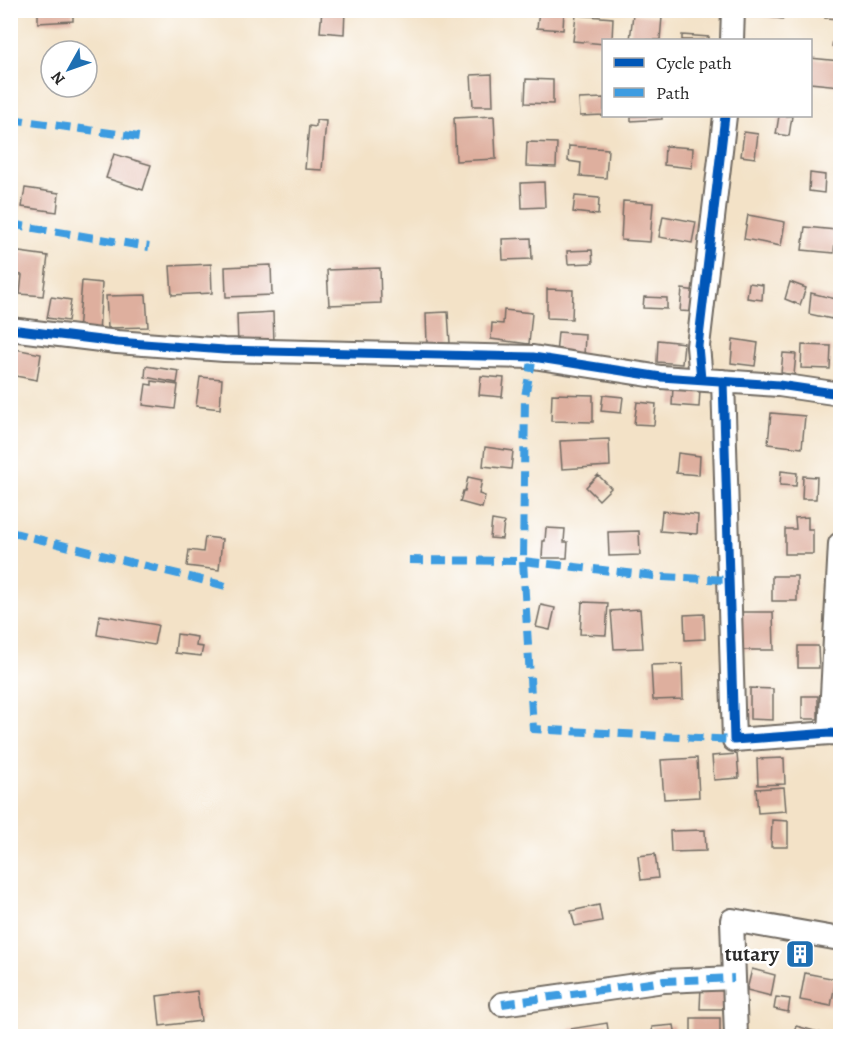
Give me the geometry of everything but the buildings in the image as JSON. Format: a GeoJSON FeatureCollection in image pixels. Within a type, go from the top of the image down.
{"type":"FeatureCollection","features":[{"type":"Feature","properties":{"kind":"street"},"geometry":{"type":"LineString","coordinates":[[732,39],[733,10]]}},
{"type":"Feature","properties":{"kind":"street"},"geometry":{"type":"LineString","coordinates":[[701,380],[698,346],[725,117]]}},
{"type":"Feature","properties":{"kind":"street"},"geometry":{"type":"LineString","coordinates":[[10,329],[117,342],[224,350],[533,357],[661,378],[779,386],[840,394]]}},
{"type":"Feature","properties":{"kind":"street"},"geometry":{"type":"LineString","coordinates":[[723,381],[734,740],[835,733],[840,544]]}},
{"type":"Feature","properties":{"kind":"street"},"geometry":{"type":"LineString","coordinates":[[736,1036],[732,920],[840,939]]}},
{"type":"Feature","properties":{"kind":"street"},"geometry":{"type":"LineString","coordinates":[[502,1004],[664,981],[734,978]]}},
{"type":"Feature","properties":{"kind":"marked path"},"geometry":{"type":"LineString","coordinates":[[10,119],[146,138]]}},
{"type":"Feature","properties":{"kind":"marked path"},"geometry":{"type":"LineString","coordinates":[[10,224],[149,247]]}},
{"type":"Feature","properties":{"kind":"marked path"},"geometry":{"type":"LineString","coordinates":[[533,357],[525,396],[523,561],[663,577],[729,580]]}},
{"type":"Feature","properties":{"kind":"marked path"},"geometry":{"type":"LineString","coordinates":[[10,532],[230,587]]}},
{"type":"Feature","properties":{"kind":"marked path"},"geometry":{"type":"LineString","coordinates":[[409,560],[523,561],[533,729],[734,740]]}},
{"type":"Feature","properties":{"kind":"marked path"},"geometry":{"type":"LineString","coordinates":[[502,1004],[664,981],[734,978]]}},
{"type":"Feature","properties":{"kind":"cycle path"},"geometry":{"type":"LineString","coordinates":[[701,379],[698,346],[725,117]]}},
{"type":"Feature","properties":{"kind":"cycle path"},"geometry":{"type":"LineString","coordinates":[[10,329],[117,342],[224,350],[533,357],[661,377],[779,385],[840,394]]}},
{"type":"Feature","properties":{"kind":"cycle path"},"geometry":{"type":"LineString","coordinates":[[723,381],[734,740],[840,734]]}},
{"type":"Feature","properties":{"kind":"place","name":"tutary"},"geometry":{"type":"Point","coordinates":[800,954]}}]}
